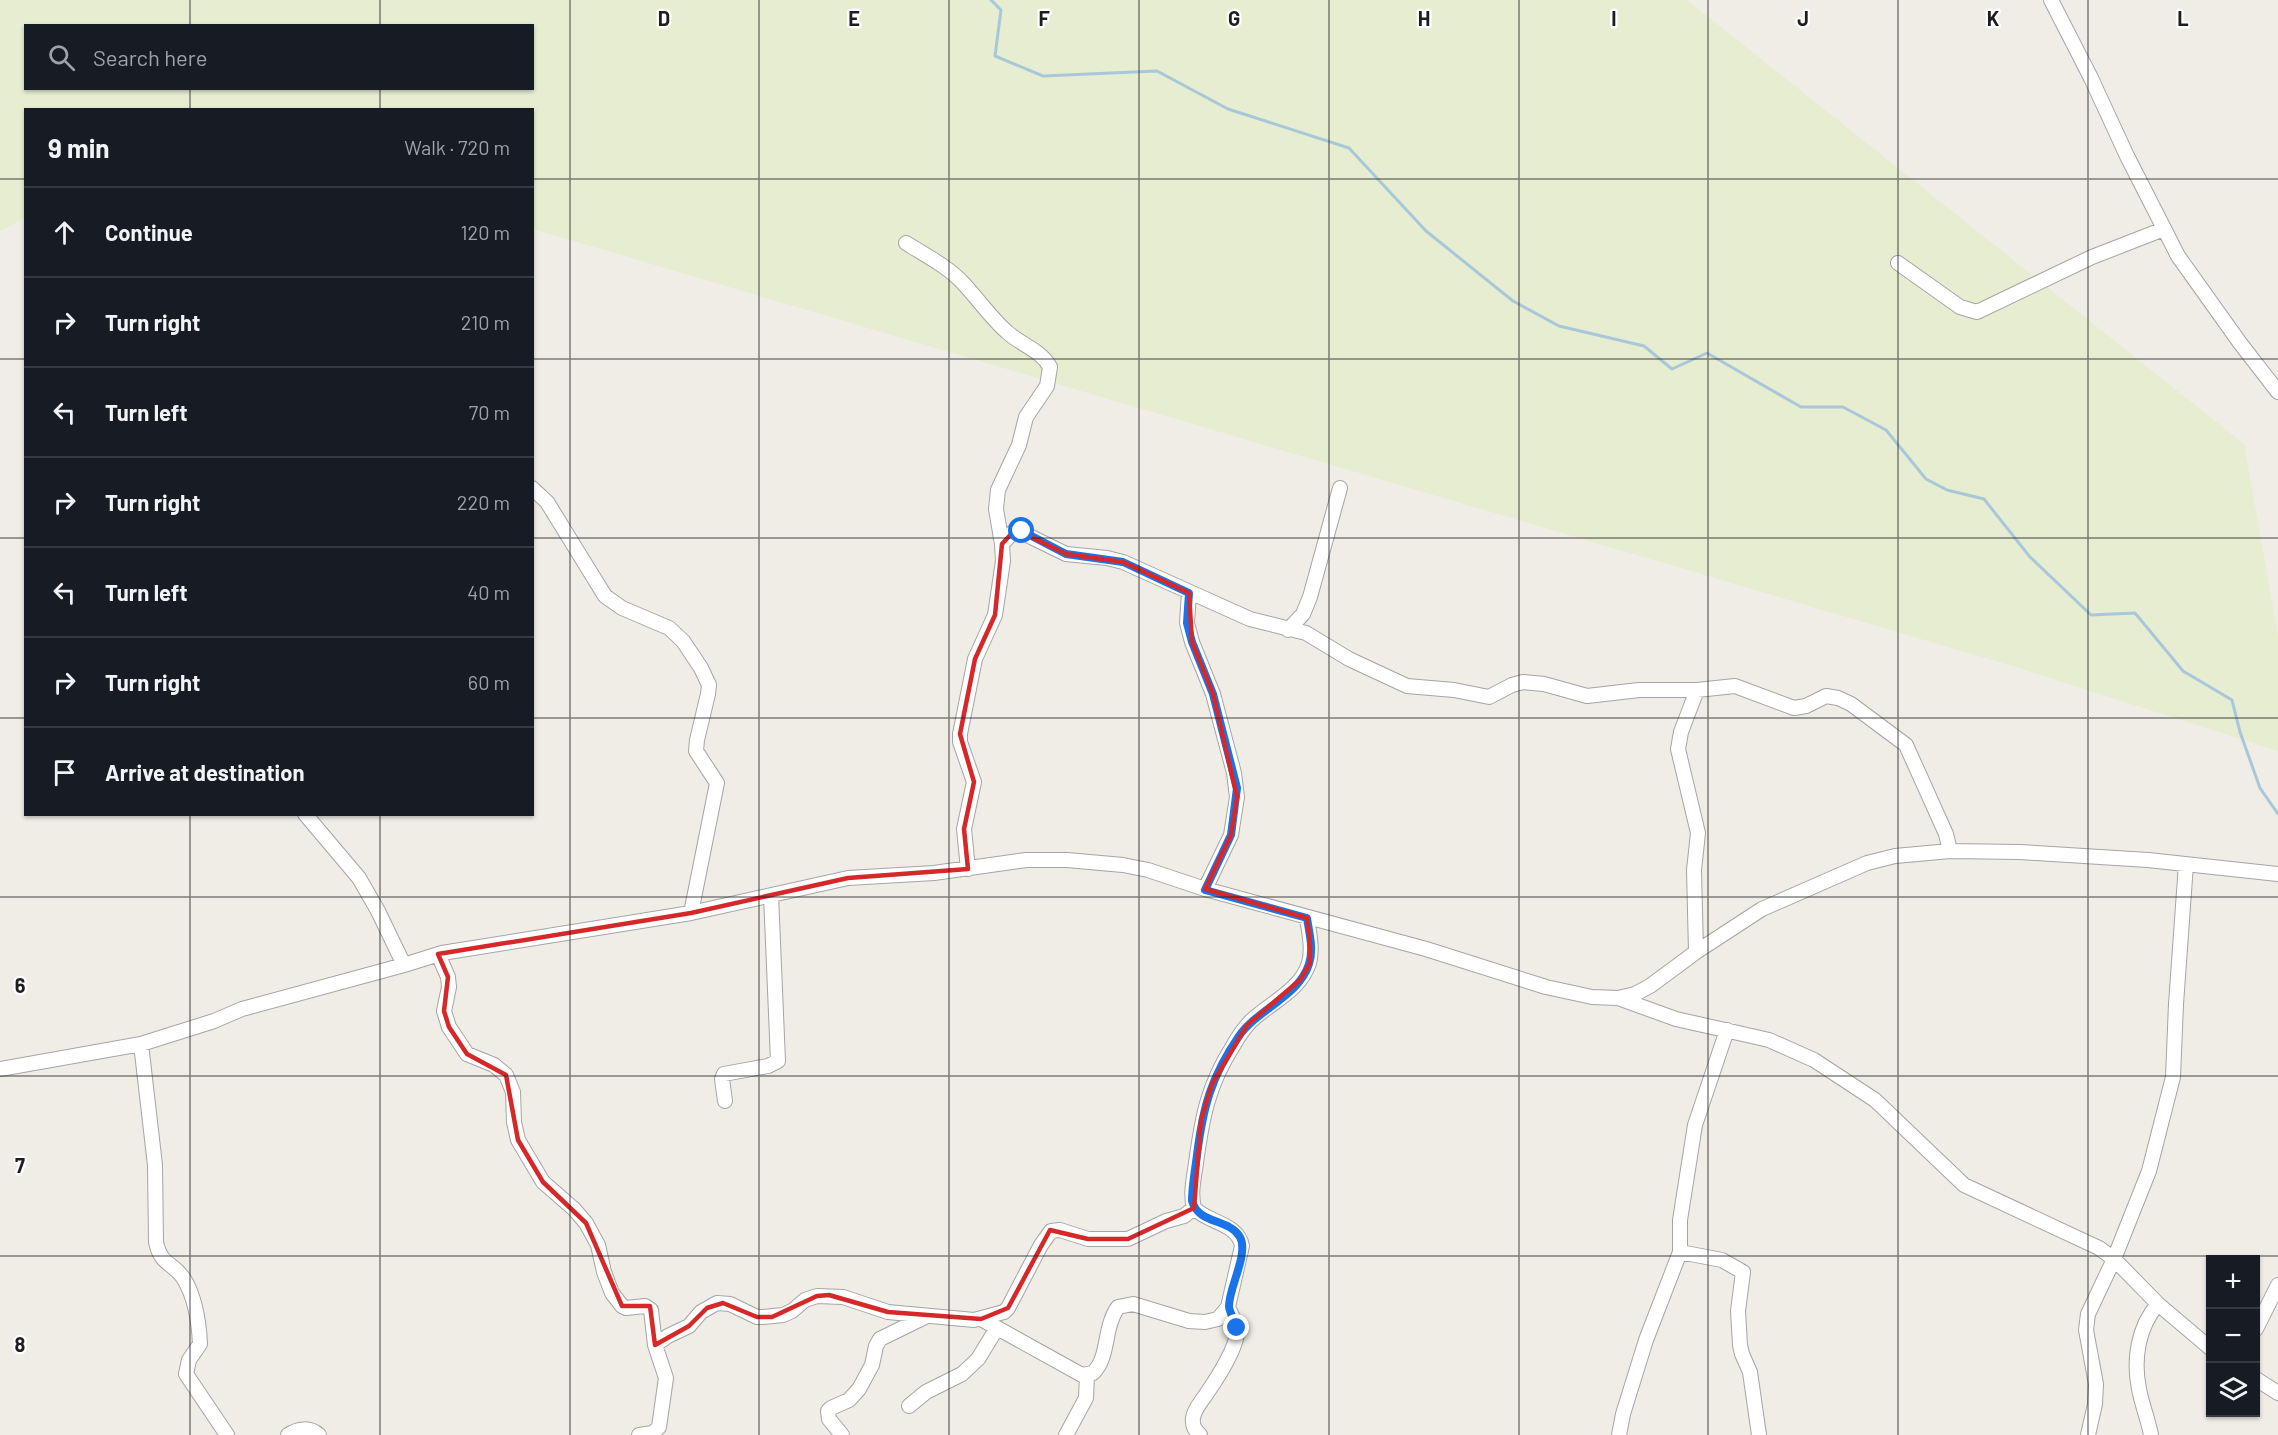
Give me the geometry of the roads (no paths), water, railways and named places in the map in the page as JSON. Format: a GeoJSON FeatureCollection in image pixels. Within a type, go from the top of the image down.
{"type":"FeatureCollection","features":[{"type":"Feature","properties":{"kind":"street"},"geometry":{"type":"LineString","coordinates":[[2051,0],[2164,230],[2197,284],[2278,392]]}},
{"type":"Feature","properties":{"kind":"street"},"geometry":{"type":"LineString","coordinates":[[1898,263],[1960,308],[1977,312],[2092,257],[2164,230]]}},
{"type":"Feature","properties":{"kind":"street"},"geometry":{"type":"LineString","coordinates":[[906,243],[963,282],[1003,329],[1037,352],[1050,367],[1047,386],[1026,417],[1019,445],[998,490],[996,509],[1003,561],[995,615],[975,659],[960,734],[960,742],[974,782],[964,829],[968,869]]}},
{"type":"Feature","properties":{"kind":"street"},"geometry":{"type":"LineString","coordinates":[[1288,630],[1303,614],[1310,597],[1340,488]]}},
{"type":"Feature","properties":{"kind":"street"},"geometry":{"type":"LineString","coordinates":[[534,489],[547,502],[605,596],[622,608],[669,628],[683,641],[706,676],[709,685],[708,694],[696,751],[717,783],[691,913]]}},
{"type":"Feature","properties":{"kind":"street"},"geometry":{"type":"LineString","coordinates":[[1002,544],[1013,532],[1022,531],[1066,554],[1123,562],[1250,619],[1306,633],[1349,659],[1407,686],[1448,689],[1485,697],[1494,696],[1512,685],[1523,682],[1544,684],[1587,696],[1639,690],[1697,690],[1735,686],[1794,708],[1806,706],[1826,696],[1838,698],[1851,704],[1906,745],[1946,834],[1950,850]]}},
{"type":"Feature","properties":{"kind":"street"},"geometry":{"type":"LineString","coordinates":[[1189,593],[1187,623],[1192,642],[1213,694],[1237,788],[1231,835],[1205,890]]}},
{"type":"Feature","properties":{"kind":"street"},"geometry":{"type":"LineString","coordinates":[[1696,952],[1694,870],[1698,833],[1678,749],[1681,732],[1697,690]]}},
{"type":"Feature","properties":{"kind":"street"},"geometry":{"type":"LineString","coordinates":[[307,816],[359,878],[378,911],[404,966]]}},
{"type":"Feature","properties":{"kind":"street"},"geometry":{"type":"LineString","coordinates":[[0,1069],[141,1044],[242,1010],[404,966],[438,954],[488,944],[691,913],[848,878],[968,869],[1026,860],[1067,860],[1136,868],[1205,890],[1426,949],[1546,987],[1592,997],[1618,998],[1650,987],[1696,952],[1762,909],[1867,863],[1895,856],[1950,850],[2020,852],[2186,864],[2278,874]]}},
{"type":"Feature","properties":{"kind":"street"},"geometry":{"type":"LineString","coordinates":[[2088,1435],[2095,1404],[2096,1383],[2086,1330],[2088,1314],[2114,1259],[2149,1171],[2173,1077],[2186,864]]}},
{"type":"Feature","properties":{"kind":"street"},"geometry":{"type":"LineString","coordinates":[[725,1101],[722,1079],[724,1074],[773,1065],[778,1061],[771,895]]}},
{"type":"Feature","properties":{"kind":"street"},"geometry":{"type":"LineString","coordinates":[[981,1319],[1082,1375],[1087,1375],[1093,1373],[1103,1360],[1106,1334],[1118,1307],[1133,1304],[1178,1319],[1205,1322],[1218,1319],[1228,1307],[1241,1253],[1241,1238],[1233,1230],[1208,1219],[1194,1208],[1192,1201],[1201,1120],[1208,1095],[1222,1062],[1247,1025],[1282,998],[1306,971],[1310,963],[1307,918]]}},
{"type":"Feature","properties":{"kind":"street"},"geometry":{"type":"LineString","coordinates":[[438,954],[448,977],[449,987],[444,1011],[449,1027],[467,1054],[494,1065],[506,1075],[513,1092],[514,1122],[518,1140],[543,1182],[574,1209],[586,1223],[598,1245],[604,1272],[617,1300],[626,1308],[645,1306],[651,1310],[655,1345],[666,1378],[660,1425],[653,1433],[639,1435]]}},
{"type":"Feature","properties":{"kind":"street"},"geometry":{"type":"LineString","coordinates":[[1618,998],[1676,1019],[1769,1040],[1814,1060],[1875,1100],[1964,1185],[2099,1248],[2114,1259],[2158,1304],[2206,1344]]}},
{"type":"Feature","properties":{"kind":"street"},"geometry":{"type":"LineString","coordinates":[[1619,1435],[1623,1414],[1646,1340],[1680,1252],[1680,1221],[1695,1125],[1727,1030]]}},
{"type":"Feature","properties":{"kind":"street"},"geometry":{"type":"LineString","coordinates":[[141,1044],[155,1165],[156,1242],[162,1260],[182,1277],[190,1291],[197,1319],[200,1344],[189,1360],[186,1374],[227,1435]]}},
{"type":"Feature","properties":{"kind":"street"},"geometry":{"type":"LineString","coordinates":[[655,1345],[689,1326],[701,1312],[717,1303],[735,1305],[757,1317],[772,1317],[792,1311],[805,1300],[829,1295],[857,1301],[888,1312],[981,1319],[1004,1312],[1008,1308],[1041,1245],[1051,1231],[1060,1230],[1088,1239],[1128,1239],[1161,1223],[1184,1216],[1194,1208]]}},
{"type":"Feature","properties":{"kind":"street"},"geometry":{"type":"LineString","coordinates":[[1680,1252],[1722,1260],[1743,1272],[1738,1311],[1740,1345],[1750,1372],[1758,1435]]}},
{"type":"Feature","properties":{"kind":"street"},"geometry":{"type":"LineString","coordinates":[[2260,1321],[2278,1284]]}},
{"type":"Feature","properties":{"kind":"street"},"geometry":{"type":"LineString","coordinates":[[2151,1435],[2138,1386],[2138,1352],[2139,1336],[2148,1314],[2158,1304]]}},
{"type":"Feature","properties":{"kind":"street"},"geometry":{"type":"LineString","coordinates":[[1200,1435],[1194,1428],[1196,1410],[1226,1359],[1237,1334],[1237,1328],[1228,1307]]}},
{"type":"Feature","properties":{"kind":"street"},"geometry":{"type":"LineString","coordinates":[[842,1435],[829,1419],[828,1411],[849,1400],[859,1389],[872,1365],[877,1342],[884,1336],[929,1315]]}},
{"type":"Feature","properties":{"kind":"street"},"geometry":{"type":"LineString","coordinates":[[909,1406],[926,1392],[962,1374],[978,1359],[997,1328]]}},
{"type":"Feature","properties":{"kind":"street"},"geometry":{"type":"LineString","coordinates":[[1066,1435],[1086,1398],[1087,1375]]}},
{"type":"Feature","properties":{"kind":"street"},"geometry":{"type":"LineString","coordinates":[[2260,1382],[2278,1393]]}},
{"type":"Feature","properties":{"kind":"street"},"geometry":{"type":"LineString","coordinates":[[288,1435],[299,1429],[311,1430],[320,1435]]}},
{"type":"Feature","properties":{"kind":"waterway"},"geometry":{"type":"LineString","coordinates":[[991,0],[1001,10],[995,56],[1043,76],[1157,71],[1228,109],[1349,148],[1426,231],[1513,301],[1559,326],[1644,346],[1672,369],[1707,353],[1801,407],[1843,407],[1886,430],[1926,479],[1947,490],[1984,499],[2030,557],[2091,615],[2135,613],[2183,671],[2232,700],[2240,732],[2260,788],[2278,814]]}}]}
